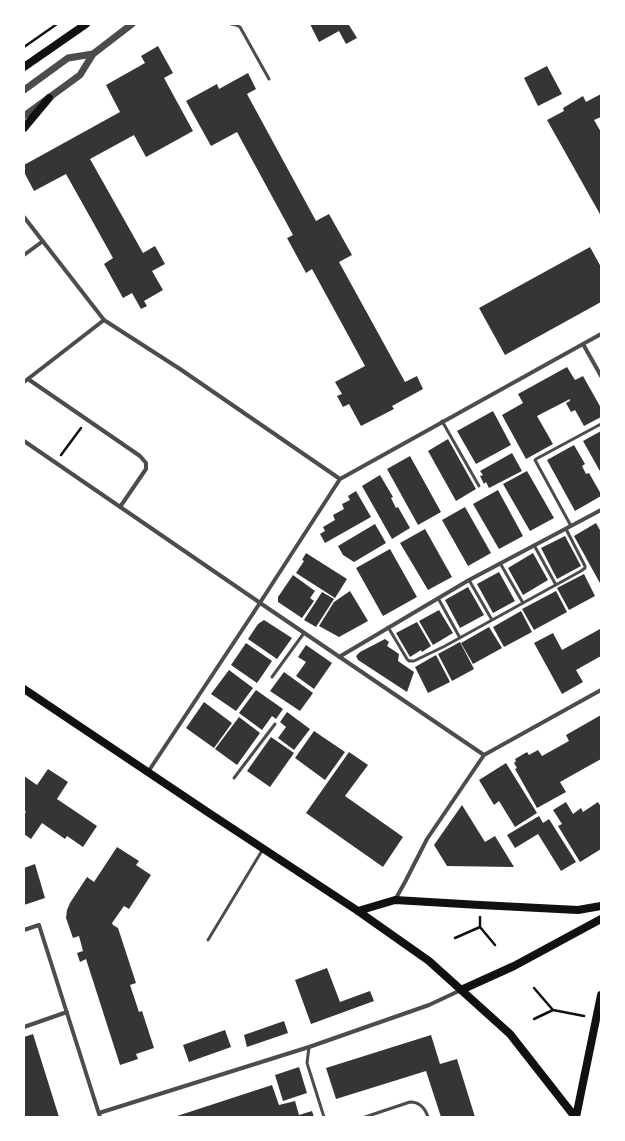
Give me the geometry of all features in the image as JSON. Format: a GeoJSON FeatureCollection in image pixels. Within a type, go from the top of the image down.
{"type":"FeatureCollection","features":[{"type":"Feature","properties":{"kind":"main road"},"geometry":{"type":"LineString","coordinates":[[24,67],[86,24]]}},
{"type":"Feature","properties":{"kind":"main road"},"geometry":{"type":"LineString","coordinates":[[24,128],[49,98]]}},
{"type":"Feature","properties":{"kind":"main road"},"geometry":{"type":"LineString","coordinates":[[24,689],[358,911],[429,961],[510,1034],[575,1117]]}},
{"type":"Feature","properties":{"kind":"main road"},"geometry":{"type":"LineString","coordinates":[[358,911],[394,900],[578,910],[601,906]]}},
{"type":"Feature","properties":{"kind":"main road"},"geometry":{"type":"LineString","coordinates":[[461,990],[514,966],[601,919]]}},
{"type":"Feature","properties":{"kind":"main road"},"geometry":{"type":"LineString","coordinates":[[575,1117],[601,995]]}},
{"type":"Feature","properties":{"kind":"street"},"geometry":{"type":"LineString","coordinates":[[24,116],[80,75],[93,54],[132,24]]}},
{"type":"Feature","properties":{"kind":"street"},"geometry":{"type":"LineString","coordinates":[[24,90],[68,58],[93,54]]}},
{"type":"Feature","properties":{"kind":"street"},"geometry":{"type":"LineString","coordinates":[[24,217],[104,320],[180,369],[340,479]]}},
{"type":"Feature","properties":{"kind":"street"},"geometry":{"type":"LineString","coordinates":[[24,255],[43,241]]}},
{"type":"Feature","properties":{"kind":"street"},"geometry":{"type":"LineString","coordinates":[[104,320],[26,380],[140,456],[146,463],[146,469],[120,507]]}},
{"type":"Feature","properties":{"kind":"street"},"geometry":{"type":"LineString","coordinates":[[148,772],[340,479],[601,334]]}},
{"type":"Feature","properties":{"kind":"street"},"geometry":{"type":"LineString","coordinates":[[583,344],[601,376]]}},
{"type":"Feature","properties":{"kind":"street"},"geometry":{"type":"LineString","coordinates":[[24,441],[484,755]]}},
{"type":"Feature","properties":{"kind":"street"},"geometry":{"type":"LineString","coordinates":[[339,657],[469,580],[601,510]]}},
{"type":"Feature","properties":{"kind":"street"},"geometry":{"type":"LineString","coordinates":[[394,900],[427,839],[484,755],[601,690]]}},
{"type":"Feature","properties":{"kind":"street"},"geometry":{"type":"LineString","coordinates":[[24,930],[40,925],[100,1115],[309,1047],[429,1005],[461,990]]}},
{"type":"Feature","properties":{"kind":"street"},"geometry":{"type":"LineString","coordinates":[[24,1027],[68,1012]]}},
{"type":"Feature","properties":{"kind":"lane"},"geometry":{"type":"LineString","coordinates":[[231,24],[240,27],[269,79]]}},
{"type":"Feature","properties":{"kind":"lane"},"geometry":{"type":"LineString","coordinates":[[442,421],[479,486]]}},
{"type":"Feature","properties":{"kind":"lane"},"geometry":{"type":"LineString","coordinates":[[571,526],[535,460],[536,458],[601,424]]}},
{"type":"Feature","properties":{"kind":"lane"},"geometry":{"type":"LineString","coordinates":[[388,627],[409,662],[414,661],[460,638],[585,568],[566,529]]}},
{"type":"Feature","properties":{"kind":"lane"},"geometry":{"type":"LineString","coordinates":[[534,545],[556,585]]}},
{"type":"Feature","properties":{"kind":"lane"},"geometry":{"type":"LineString","coordinates":[[500,563],[523,603]]}},
{"type":"Feature","properties":{"kind":"lane"},"geometry":{"type":"LineString","coordinates":[[469,580],[492,620]]}},
{"type":"Feature","properties":{"kind":"lane"},"geometry":{"type":"LineString","coordinates":[[438,598],[460,638]]}},
{"type":"Feature","properties":{"kind":"lane"},"geometry":{"type":"LineString","coordinates":[[272,677],[304,633]]}},
{"type":"Feature","properties":{"kind":"lane"},"geometry":{"type":"LineString","coordinates":[[234,778],[275,724]]}},
{"type":"Feature","properties":{"kind":"lane"},"geometry":{"type":"LineString","coordinates":[[208,940],[263,849]]}},
{"type":"Feature","properties":{"kind":"lane"},"geometry":{"type":"LineString","coordinates":[[309,1047],[307,1063],[324,1117]]}},
{"type":"Feature","properties":{"kind":"lane"},"geometry":{"type":"LineString","coordinates":[[365,1117],[410,1102],[416,1102],[424,1109],[428,1117]]}},
{"type":"Feature","properties":{"kind":"path"},"geometry":{"type":"LineString","coordinates":[[24,48],[57,24]]}},
{"type":"Feature","properties":{"kind":"path"},"geometry":{"type":"LineString","coordinates":[[55,463],[87,420]]}},
{"type":"Feature","properties":{"kind":"path"},"geometry":{"type":"LineString","coordinates":[[480,912],[480,927],[495,945]]}},
{"type":"Feature","properties":{"kind":"path"},"geometry":{"type":"LineString","coordinates":[[455,938],[480,927]]}},
{"type":"Feature","properties":{"kind":"path"},"geometry":{"type":"LineString","coordinates":[[534,988],[553,1010],[590,1018]]}},
{"type":"Feature","properties":{"kind":"path"},"geometry":{"type":"LineString","coordinates":[[534,1019],[553,1010]]}},
{"type":"Feature","properties":{"kind":"building"},"geometry":{"type":"Polygon","coordinates":[[[310,24],[351,24],[349,25],[357,38],[346,44],[339,31],[319,42],[310,24]]]}},
{"type":"Feature","properties":{"kind":"building"},"geometry":{"type":"Polygon","coordinates":[[[158,46],[173,73],[164,78],[193,131],[146,157],[134,135],[90,159],[143,253],[155,246],[165,264],[152,271],[163,290],[144,301],[147,306],[141,309],[132,293],[123,298],[104,264],[113,258],[66,174],[34,191],[24,172],[24,165],[120,112],[106,85],[145,63],[141,56],[158,46]]]}},
{"type":"Feature","properties":{"kind":"building"},"geometry":{"type":"Polygon","coordinates":[[[547,66],[562,94],[538,106],[524,78],[547,66]]]}},
{"type":"Feature","properties":{"kind":"building"},"geometry":{"type":"Polygon","coordinates":[[[248,73],[256,89],[247,94],[316,221],[329,214],[352,255],[339,262],[405,382],[417,376],[423,389],[392,406],[394,409],[361,426],[349,404],[343,407],[337,396],[342,394],[335,382],[365,366],[312,269],[306,273],[287,238],[293,235],[237,132],[211,146],[186,101],[217,84],[219,89],[248,73]]]}},
{"type":"Feature","properties":{"kind":"building"},"geometry":{"type":"Polygon","coordinates":[[[601,94],[601,117],[594,120],[601,132],[601,216],[547,120],[564,111],[563,108],[583,96],[586,102],[601,94]]]}},
{"type":"Feature","properties":{"kind":"building"},"geometry":{"type":"Polygon","coordinates":[[[590,247],[601,267],[601,302],[505,355],[479,308],[590,247]]]}},
{"type":"Feature","properties":{"kind":"building"},"geometry":{"type":"Polygon","coordinates":[[[567,367],[575,380],[583,376],[601,408],[601,417],[584,426],[575,410],[571,412],[566,403],[570,401],[570,399],[537,416],[553,444],[526,459],[502,415],[523,403],[518,394],[567,367]]]}},
{"type":"Feature","properties":{"kind":"building"},"geometry":{"type":"Polygon","coordinates":[[[493,411],[511,445],[476,464],[457,431],[493,411]]]}},
{"type":"Feature","properties":{"kind":"building"},"geometry":{"type":"Polygon","coordinates":[[[601,431],[601,473],[583,441],[601,431]]]}},
{"type":"Feature","properties":{"kind":"building"},"geometry":{"type":"Polygon","coordinates":[[[448,439],[476,489],[456,501],[428,451],[448,439]]]}},
{"type":"Feature","properties":{"kind":"building"},"geometry":{"type":"Polygon","coordinates":[[[574,445],[585,464],[582,466],[586,474],[589,473],[601,494],[601,496],[575,511],[547,460],[574,445]]]}},
{"type":"Feature","properties":{"kind":"building"},"geometry":{"type":"Polygon","coordinates":[[[512,453],[522,471],[489,488],[486,482],[484,484],[480,476],[483,475],[480,471],[512,453]]]}},
{"type":"Feature","properties":{"kind":"building"},"geometry":{"type":"Polygon","coordinates":[[[410,456],[441,512],[418,525],[387,469],[410,456]]]}},
{"type":"Feature","properties":{"kind":"building"},"geometry":{"type":"Polygon","coordinates":[[[527,471],[554,518],[530,531],[503,484],[527,471]]]}},
{"type":"Feature","properties":{"kind":"building"},"geometry":{"type":"Polygon","coordinates":[[[380,475],[393,497],[391,498],[396,508],[398,507],[410,528],[392,539],[362,486],[380,475]]]}},
{"type":"Feature","properties":{"kind":"building"},"geometry":{"type":"Polygon","coordinates":[[[498,490],[523,536],[499,549],[473,504],[498,490]]]}},
{"type":"Feature","properties":{"kind":"building"},"geometry":{"type":"Polygon","coordinates":[[[356,491],[371,517],[325,543],[320,534],[325,531],[323,527],[335,520],[333,515],[344,509],[342,504],[350,500],[348,496],[356,491]]]}},
{"type":"Feature","properties":{"kind":"building"},"geometry":{"type":"Polygon","coordinates":[[[465,507],[491,553],[468,566],[442,520],[465,507]]]}},
{"type":"Feature","properties":{"kind":"building"},"geometry":{"type":"Polygon","coordinates":[[[596,523],[601,532],[601,585],[574,536],[596,523]]]}},
{"type":"Feature","properties":{"kind":"building"},"geometry":{"type":"Polygon","coordinates":[[[375,524],[386,543],[354,562],[343,555],[338,546],[375,524]]]}},
{"type":"Feature","properties":{"kind":"building"},"geometry":{"type":"Polygon","coordinates":[[[425,529],[452,577],[428,590],[400,543],[425,529]]]}},
{"type":"Feature","properties":{"kind":"building"},"geometry":{"type":"Polygon","coordinates":[[[565,536],[581,566],[557,579],[541,548],[565,536]]]}},
{"type":"Feature","properties":{"kind":"building"},"geometry":{"type":"Polygon","coordinates":[[[390,549],[417,597],[383,616],[356,568],[390,549]]]}},
{"type":"Feature","properties":{"kind":"building"},"geometry":{"type":"Polygon","coordinates":[[[306,553],[347,579],[335,598],[296,573],[304,561],[302,560],[306,553]]]}},
{"type":"Feature","properties":{"kind":"building"},"geometry":{"type":"Polygon","coordinates":[[[533,553],[548,580],[523,595],[508,568],[533,553]]]}},
{"type":"Feature","properties":{"kind":"building"},"geometry":{"type":"Polygon","coordinates":[[[499,572],[515,601],[493,613],[477,584],[499,572]]]}},
{"type":"Feature","properties":{"kind":"building"},"geometry":{"type":"Polygon","coordinates":[[[584,574],[595,596],[569,610],[557,588],[584,574]]]}},
{"type":"Feature","properties":{"kind":"building"},"geometry":{"type":"Polygon","coordinates":[[[293,575],[315,591],[310,598],[314,601],[302,618],[278,602],[278,597],[293,575]]]}},
{"type":"Feature","properties":{"kind":"building"},"geometry":{"type":"Polygon","coordinates":[[[468,587],[484,615],[460,628],[445,600],[468,587]]]}},
{"type":"Feature","properties":{"kind":"building"},"geometry":{"type":"Polygon","coordinates":[[[350,591],[368,621],[339,637],[319,626],[334,602],[350,591]]]}},
{"type":"Feature","properties":{"kind":"building"},"geometry":{"type":"Polygon","coordinates":[[[556,591],[567,612],[534,630],[522,609],[556,591]]]}},
{"type":"Feature","properties":{"kind":"building"},"geometry":{"type":"Polygon","coordinates":[[[322,592],[334,599],[316,627],[304,620],[322,592]]]}},
{"type":"Feature","properties":{"kind":"building"},"geometry":{"type":"Polygon","coordinates":[[[439,610],[453,633],[433,645],[419,621],[439,610]]]}},
{"type":"Feature","properties":{"kind":"building"},"geometry":{"type":"Polygon","coordinates":[[[521,611],[532,632],[504,647],[493,627],[521,611]]]}},
{"type":"Feature","properties":{"kind":"building"},"geometry":{"type":"Polygon","coordinates":[[[264,620],[292,638],[277,659],[248,639],[258,624],[264,620]]]}},
{"type":"Feature","properties":{"kind":"building"},"geometry":{"type":"Polygon","coordinates":[[[417,622],[431,646],[410,657],[396,633],[417,622]]]}},
{"type":"Feature","properties":{"kind":"building"},"geometry":{"type":"Polygon","coordinates":[[[489,627],[502,648],[473,664],[461,643],[489,627]]]}},
{"type":"Feature","properties":{"kind":"building"},"geometry":{"type":"Polygon","coordinates":[[[600,629],[601,656],[576,670],[583,682],[562,694],[534,643],[553,633],[562,650],[600,629]]]}},
{"type":"Feature","properties":{"kind":"building"},"geometry":{"type":"Polygon","coordinates":[[[385,639],[389,642],[387,646],[399,654],[398,661],[414,672],[407,692],[358,660],[356,656],[360,652],[385,639]]]}},
{"type":"Feature","properties":{"kind":"building"},"geometry":{"type":"Polygon","coordinates":[[[460,642],[474,669],[452,681],[438,654],[460,642]]]}},
{"type":"Feature","properties":{"kind":"building"},"geometry":{"type":"Polygon","coordinates":[[[246,643],[272,661],[257,683],[231,665],[246,643]]]}},
{"type":"Feature","properties":{"kind":"building"},"geometry":{"type":"Polygon","coordinates":[[[306,645],[332,663],[314,689],[296,676],[306,662],[298,657],[306,645]]]}},
{"type":"Feature","properties":{"kind":"building"},"geometry":{"type":"Polygon","coordinates":[[[436,655],[450,682],[428,693],[415,667],[436,655]]]}},
{"type":"Feature","properties":{"kind":"building"},"geometry":{"type":"Polygon","coordinates":[[[229,670],[253,688],[236,711],[211,694],[229,670]]]}},
{"type":"Feature","properties":{"kind":"building"},"geometry":{"type":"Polygon","coordinates":[[[284,672],[313,693],[300,711],[270,691],[284,672]]]}},
{"type":"Feature","properties":{"kind":"building"},"geometry":{"type":"Polygon","coordinates":[[[256,690],[283,709],[276,719],[272,716],[262,730],[239,713],[256,690]]]}},
{"type":"Feature","properties":{"kind":"building"},"geometry":{"type":"Polygon","coordinates":[[[204,702],[232,723],[214,748],[186,728],[204,702]]]}},
{"type":"Feature","properties":{"kind":"building"},"geometry":{"type":"Polygon","coordinates":[[[287,712],[310,729],[294,750],[278,738],[286,727],[280,722],[287,712]]]}},
{"type":"Feature","properties":{"kind":"building"},"geometry":{"type":"Polygon","coordinates":[[[601,715],[601,759],[560,782],[566,792],[537,808],[515,769],[517,768],[514,763],[516,761],[515,759],[527,752],[529,755],[538,750],[542,756],[569,741],[566,735],[601,715]]]}},
{"type":"Feature","properties":{"kind":"building"},"geometry":{"type":"Polygon","coordinates":[[[239,717],[260,733],[237,765],[215,749],[239,717]]]}},
{"type":"Feature","properties":{"kind":"building"},"geometry":{"type":"Polygon","coordinates":[[[314,731],[345,752],[325,780],[295,758],[314,731]]]}},
{"type":"Feature","properties":{"kind":"building"},"geometry":{"type":"Polygon","coordinates":[[[271,737],[294,753],[270,787],[247,771],[271,737]]]}},
{"type":"Feature","properties":{"kind":"building"},"geometry":{"type":"Polygon","coordinates":[[[349,752],[368,765],[345,796],[403,837],[383,867],[306,813],[349,752]]]}},
{"type":"Feature","properties":{"kind":"building"},"geometry":{"type":"Polygon","coordinates":[[[506,763],[537,813],[515,827],[499,801],[494,805],[479,780],[506,763]]]}},
{"type":"Feature","properties":{"kind":"building"},"geometry":{"type":"Polygon","coordinates":[[[48,769],[68,782],[57,799],[97,826],[83,847],[67,836],[65,839],[42,823],[31,839],[24,834],[24,815],[26,812],[24,810],[24,776],[37,785],[48,769]]]}},
{"type":"Feature","properties":{"kind":"building"},"geometry":{"type":"Polygon","coordinates":[[[566,802],[573,814],[581,808],[583,812],[598,802],[601,807],[601,849],[580,862],[558,826],[562,824],[553,810],[566,802]]]}},
{"type":"Feature","properties":{"kind":"building"},"geometry":{"type":"Polygon","coordinates":[[[462,805],[485,842],[495,836],[514,867],[447,866],[434,845],[462,805]]]}},
{"type":"Feature","properties":{"kind":"building"},"geometry":{"type":"Polygon","coordinates":[[[539,816],[543,823],[549,819],[576,862],[561,871],[538,834],[515,848],[507,835],[539,816]]]}},
{"type":"Feature","properties":{"kind":"building"},"geometry":{"type":"Polygon","coordinates":[[[117,847],[139,861],[136,865],[151,875],[129,909],[124,906],[112,923],[118,928],[136,983],[130,985],[139,1012],[142,1011],[154,1048],[136,1054],[138,1059],[120,1065],[86,959],[80,962],[77,953],[83,951],[79,936],[73,938],[66,918],[70,903],[87,877],[94,882],[117,847]]]}},
{"type":"Feature","properties":{"kind":"building"},"geometry":{"type":"Polygon","coordinates":[[[35,864],[45,898],[24,905],[24,868],[35,864]]]}},
{"type":"Feature","properties":{"kind":"building"},"geometry":{"type":"Polygon","coordinates":[[[327,968],[340,1002],[370,991],[374,1001],[311,1024],[295,980],[327,968]]]}},
{"type":"Feature","properties":{"kind":"building"},"geometry":{"type":"Polygon","coordinates":[[[284,1021],[288,1033],[247,1047],[244,1035],[284,1021]]]}},
{"type":"Feature","properties":{"kind":"building"},"geometry":{"type":"Polygon","coordinates":[[[225,1030],[231,1047],[189,1062],[183,1045],[225,1030]]]}},
{"type":"Feature","properties":{"kind":"building"},"geometry":{"type":"Polygon","coordinates":[[[33,1034],[59,1117],[24,1117],[24,1037],[33,1034]]]}},
{"type":"Feature","properties":{"kind":"building"},"geometry":{"type":"Polygon","coordinates":[[[431,1035],[440,1064],[457,1059],[475,1117],[441,1117],[426,1071],[336,1099],[326,1068],[431,1035]]]}},
{"type":"Feature","properties":{"kind":"building"},"geometry":{"type":"Polygon","coordinates":[[[299,1067],[307,1093],[283,1101],[275,1075],[299,1067]]]}},
{"type":"Feature","properties":{"kind":"building"},"geometry":{"type":"Polygon","coordinates":[[[272,1085],[279,1105],[295,1101],[299,1115],[312,1111],[314,1117],[174,1117],[272,1085]]]}}]}
